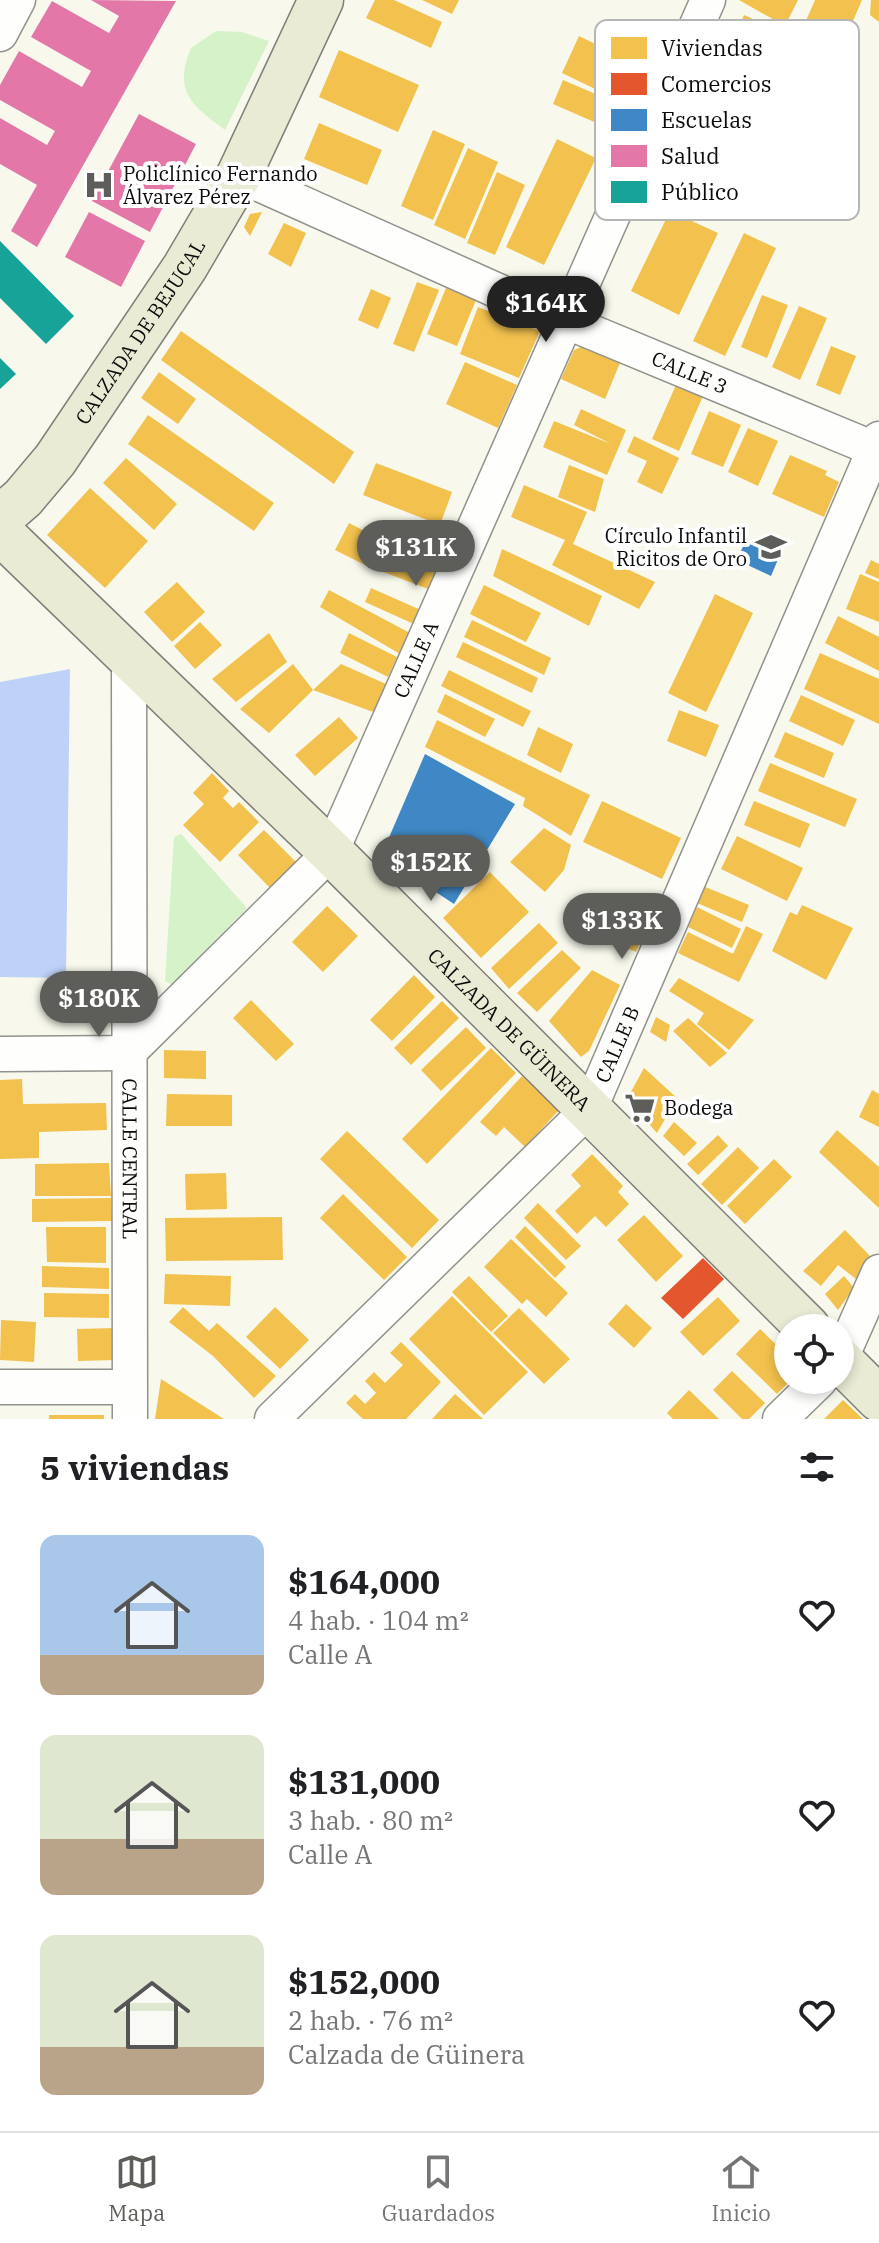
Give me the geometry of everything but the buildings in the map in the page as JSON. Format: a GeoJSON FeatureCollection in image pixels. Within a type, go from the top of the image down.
{"type":"FeatureCollection","features":[{"type":"Feature","properties":{"kind":"main road","name":"CALZADA DE BEJUCAL"},"geometry":{"type":"LineString","coordinates":[[0,518],[47,469],[104,390],[185,267],[239,175],[321,0]]}},
{"type":"Feature","properties":{"kind":"main road","name":"CALZADA DE GÜINERA"},"geometry":{"type":"LineString","coordinates":[[0,532],[331,852],[794,1314]]}},
{"type":"Feature","properties":{"kind":"main road"},"geometry":{"type":"LineString","coordinates":[[854,1374],[879,1399]]}},
{"type":"Feature","properties":{"kind":"street"},"geometry":{"type":"LineString","coordinates":[[0,34],[18,0]]}},
{"type":"Feature","properties":{"kind":"street","name":"CALLE A"},"geometry":{"type":"LineString","coordinates":[[699,20],[708,0]]}},
{"type":"Feature","properties":{"kind":"street","name":"CALLE 3"},"geometry":{"type":"LineString","coordinates":[[239,175],[565,321],[877,447]]}},
{"type":"Feature","properties":{"kind":"street","name":"CALLE A"},"geometry":{"type":"LineString","coordinates":[[128,1053],[331,852],[610,220]]}},
{"type":"Feature","properties":{"kind":"street","name":"CALLE B"},"geometry":{"type":"LineString","coordinates":[[272,1419],[590,1108],[877,447]]}},
{"type":"Feature","properties":{"kind":"street","name":"CALLE CENTRAL"},"geometry":{"type":"LineString","coordinates":[[129,659],[129,1403]]}},
{"type":"Feature","properties":{"kind":"street"},"geometry":{"type":"LineString","coordinates":[[0,1054],[128,1053]]}},
{"type":"Feature","properties":{"kind":"street"},"geometry":{"type":"LineString","coordinates":[[854,1328],[879,1272]]}},
{"type":"Feature","properties":{"kind":"street"},"geometry":{"type":"LineString","coordinates":[[0,1387],[129,1403]]}},
{"type":"Feature","properties":{"kind":"street"},"geometry":{"type":"LineString","coordinates":[[780,1419],[806,1394]]}},
{"type":"Feature","properties":{"kind":"green space"},"geometry":{"type":"Polygon","coordinates":[[[216,31],[242,32],[269,41],[225,130],[188,96],[184,75],[191,48],[216,31]]]}},
{"type":"Feature","properties":{"kind":"green space"},"geometry":{"type":"Polygon","coordinates":[[[181,834],[247,908],[172,985],[165,981],[174,837],[181,834]]]}},
{"type":"Feature","properties":{"kind":"water"},"geometry":{"type":"Polygon","coordinates":[[[70,669],[66,978],[0,977],[0,682],[70,669]]]}},
{"type":"Feature","properties":{"kind":"place","name":"Policlínico Fernando Álvarez Pérez"},"geometry":{"type":"Point","coordinates":[99,185]}},
{"type":"Feature","properties":{"kind":"place","name":"Círculo Infantil Ricitos de Oro"},"geometry":{"type":"Point","coordinates":[771,547]}},
{"type":"Feature","properties":{"kind":"place","name":"Bodega"},"geometry":{"type":"Point","coordinates":[640,1108]}}]}
